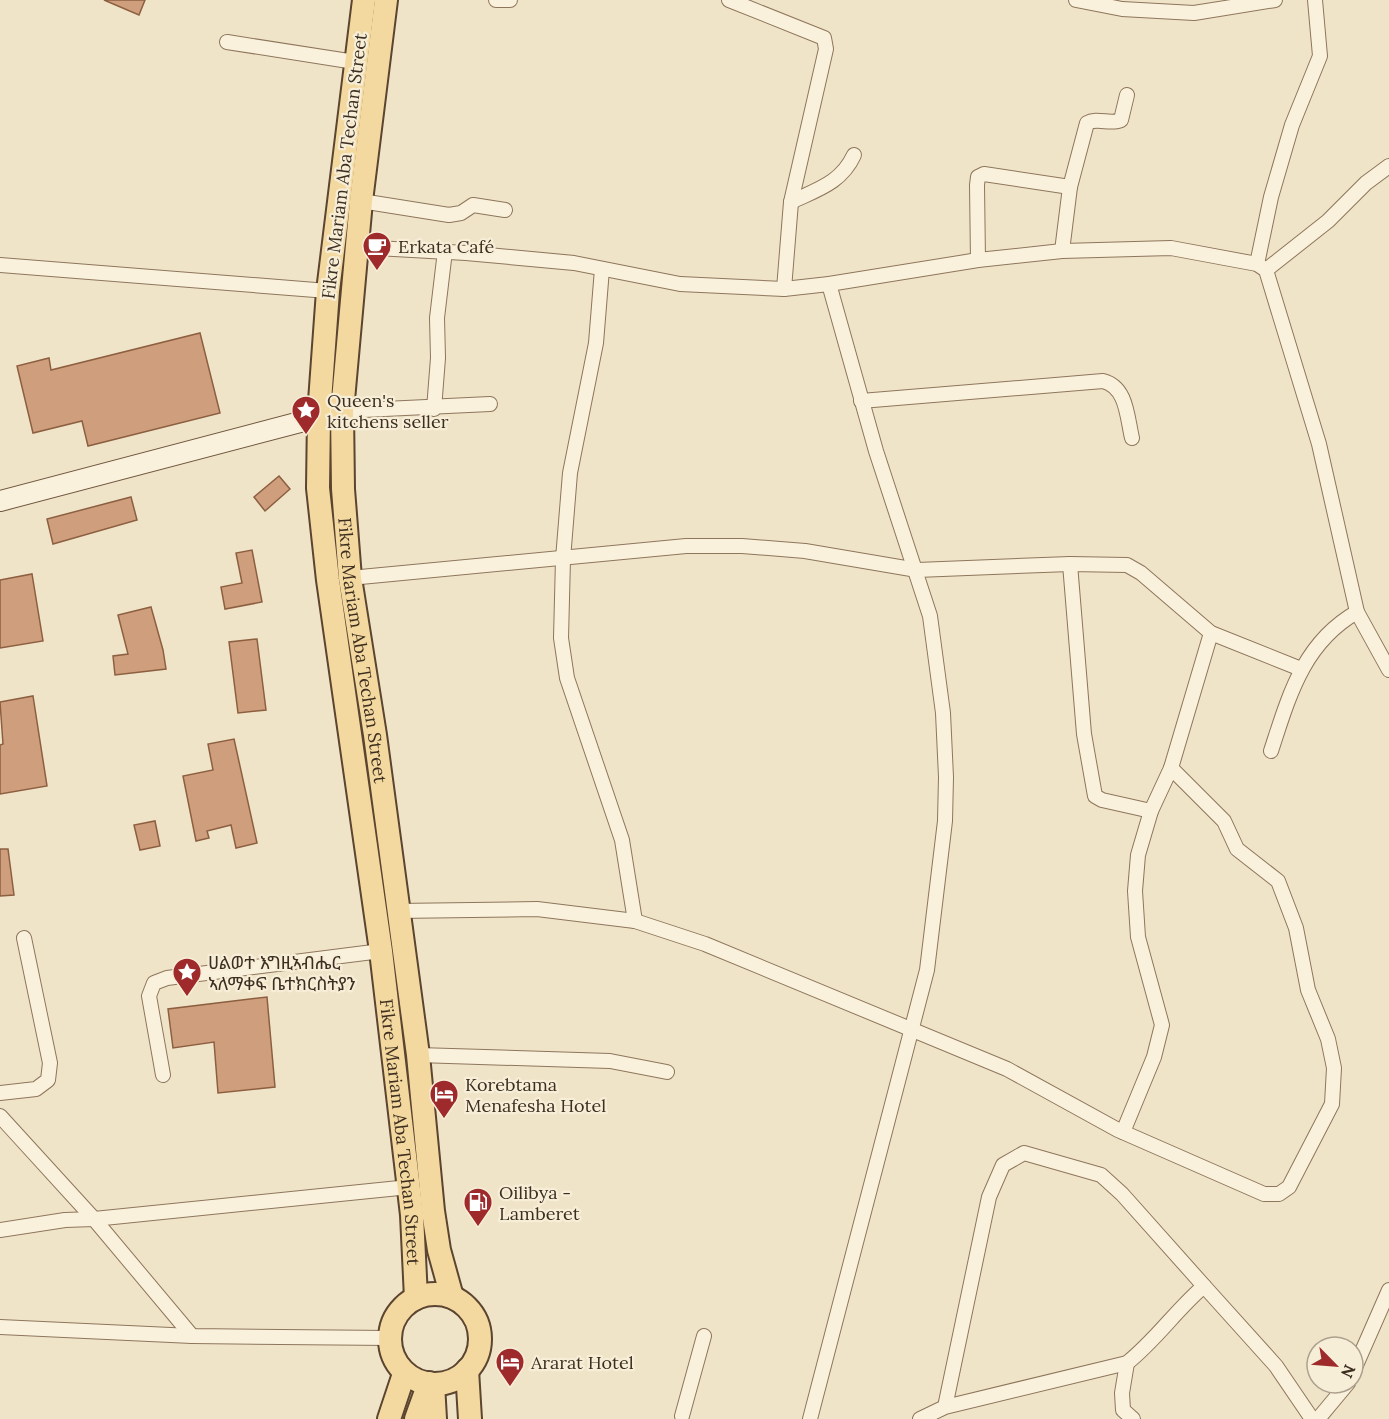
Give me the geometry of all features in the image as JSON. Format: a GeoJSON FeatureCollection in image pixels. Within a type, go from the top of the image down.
{"type":"FeatureCollection","features":[{"type":"Feature","properties":{"kind":"main road","name":"Fikre Mariam Aba Techan Street"},"geometry":{"type":"LineString","coordinates":[[364,0],[360,201],[358,247],[342,411],[343,489],[350,578],[375,735],[396,911],[418,1055],[436,1231],[452,1298]]}},
{"type":"Feature","properties":{"kind":"main road","name":"Fikre Mariam Aba Techan Street"},"geometry":{"type":"LineString","coordinates":[[386,0],[364,53],[328,291],[319,415],[318,488],[322,534],[381,951],[409,1187],[416,1298]]}},
{"type":"Feature","properties":{"kind":"main road"},"geometry":{"type":"LineString","coordinates":[[440,1294],[452,1298],[469,1311],[479,1330],[476,1358],[468,1370],[456,1379],[431,1384],[404,1374],[392,1354],[390,1338],[396,1315],[416,1298],[440,1294]]}},
{"type":"Feature","properties":{"kind":"main road"},"geometry":{"type":"LineString","coordinates":[[468,1370],[470,1419]]}},
{"type":"Feature","properties":{"kind":"main road"},"geometry":{"type":"LineString","coordinates":[[389,1419],[404,1374]]}},
{"type":"Feature","properties":{"kind":"main road"},"geometry":{"type":"LineString","coordinates":[[416,1419],[431,1384]]}},
{"type":"Feature","properties":{"kind":"main road"},"geometry":{"type":"LineString","coordinates":[[431,1384],[435,1419]]}},
{"type":"Feature","properties":{"kind":"street"},"geometry":{"type":"LineString","coordinates":[[496,0],[510,0]]}},
{"type":"Feature","properties":{"kind":"street"},"geometry":{"type":"LineString","coordinates":[[729,0],[824,38],[826,49],[791,202],[784,288]]}},
{"type":"Feature","properties":{"kind":"street"},"geometry":{"type":"LineString","coordinates":[[1076,0],[1122,9],[1194,13],[1275,0]]}},
{"type":"Feature","properties":{"kind":"street"},"geometry":{"type":"LineString","coordinates":[[1315,0],[1320,56],[1289,135],[1271,196],[1262,267],[1319,444],[1357,612],[1389,670]]}},
{"type":"Feature","properties":{"kind":"street"},"geometry":{"type":"LineString","coordinates":[[227,42],[364,53]]}},
{"type":"Feature","properties":{"kind":"street"},"geometry":{"type":"LineString","coordinates":[[1062,251],[1070,187],[1087,123],[1091,120],[1117,122],[1122,120],[1127,95]]}},
{"type":"Feature","properties":{"kind":"street"},"geometry":{"type":"LineString","coordinates":[[791,202],[838,178],[847,171],[854,155]]}},
{"type":"Feature","properties":{"kind":"street"},"geometry":{"type":"LineString","coordinates":[[358,247],[446,251],[574,263],[681,284],[784,288],[829,284],[978,260],[1062,251],[1171,248],[1262,267],[1328,221],[1366,183],[1389,166]]}},
{"type":"Feature","properties":{"kind":"street"},"geometry":{"type":"LineString","coordinates":[[978,260],[978,177],[984,174],[1070,187]]}},
{"type":"Feature","properties":{"kind":"street"},"geometry":{"type":"LineString","coordinates":[[360,201],[449,215],[461,213],[473,205],[504,210]]}},
{"type":"Feature","properties":{"kind":"street"},"geometry":{"type":"LineString","coordinates":[[434,409],[438,358],[437,318],[446,251]]}},
{"type":"Feature","properties":{"kind":"street"},"geometry":{"type":"LineString","coordinates":[[0,265],[328,291]]}},
{"type":"Feature","properties":{"kind":"street"},"geometry":{"type":"LineString","coordinates":[[602,269],[596,343],[570,473],[563,559],[561,638],[567,678],[622,840],[635,921]]}},
{"type":"Feature","properties":{"kind":"street"},"geometry":{"type":"LineString","coordinates":[[810,1419],[927,970],[945,821],[946,777],[943,712],[930,616],[861,400],[829,284]]}},
{"type":"Feature","properties":{"kind":"street"},"geometry":{"type":"LineString","coordinates":[[861,400],[1103,381],[1113,383],[1120,392],[1132,438]]}},
{"type":"Feature","properties":{"kind":"street"},"geometry":{"type":"LineString","coordinates":[[0,501],[319,415],[342,411],[434,409],[490,404]]}},
{"type":"Feature","properties":{"kind":"street"},"geometry":{"type":"LineString","coordinates":[[350,578],[686,546],[742,546],[805,551],[917,570],[1070,564],[1127,565],[1141,573],[1211,633],[1301,669]]}},
{"type":"Feature","properties":{"kind":"street"},"geometry":{"type":"LineString","coordinates":[[1070,564],[1084,734],[1095,796],[1102,800],[1151,811]]}},
{"type":"Feature","properties":{"kind":"street"},"geometry":{"type":"LineString","coordinates":[[1271,751],[1301,669],[1334,625],[1357,612]]}},
{"type":"Feature","properties":{"kind":"street"},"geometry":{"type":"LineString","coordinates":[[1123,1132],[1154,1057],[1162,1025],[1138,937],[1135,891],[1138,855],[1151,811],[1171,768],[1211,633]]}},
{"type":"Feature","properties":{"kind":"street"},"geometry":{"type":"LineString","coordinates":[[396,911],[537,909],[635,921],[705,944],[1007,1069],[1123,1132],[1264,1194],[1279,1194],[1288,1187],[1332,1104],[1334,1068],[1328,1039],[1308,990],[1296,927],[1278,881],[1238,849],[1224,821],[1171,768]]}},
{"type":"Feature","properties":{"kind":"street"},"geometry":{"type":"LineString","coordinates":[[0,1094],[36,1089],[48,1080],[50,1063],[24,938]]}},
{"type":"Feature","properties":{"kind":"street"},"geometry":{"type":"LineString","coordinates":[[163,1075],[149,996],[154,983],[166,978],[381,951]]}},
{"type":"Feature","properties":{"kind":"street"},"geometry":{"type":"LineString","coordinates":[[418,1055],[610,1061],[666,1072]]}},
{"type":"Feature","properties":{"kind":"street"},"geometry":{"type":"LineString","coordinates":[[0,1116],[94,1219],[192,1336]]}},
{"type":"Feature","properties":{"kind":"street"},"geometry":{"type":"LineString","coordinates":[[945,1407],[988,1197],[1003,1165],[1024,1153],[1101,1175],[1122,1194],[1276,1366],[1312,1419]]}},
{"type":"Feature","properties":{"kind":"street"},"geometry":{"type":"LineString","coordinates":[[0,1230],[65,1220],[409,1187]]}},
{"type":"Feature","properties":{"kind":"street"},"geometry":{"type":"LineString","coordinates":[[920,1419],[945,1407],[1127,1363],[1143,1350],[1184,1304],[1204,1286]]}},
{"type":"Feature","properties":{"kind":"street"},"geometry":{"type":"LineString","coordinates":[[1365,1345],[1389,1290]]}},
{"type":"Feature","properties":{"kind":"street"},"geometry":{"type":"LineString","coordinates":[[0,1327],[192,1336],[390,1338]]}},
{"type":"Feature","properties":{"kind":"street"},"geometry":{"type":"LineString","coordinates":[[684,1418],[704,1335]]}},
{"type":"Feature","properties":{"kind":"street"},"geometry":{"type":"LineString","coordinates":[[1127,1363],[1122,1393],[1123,1410],[1133,1419]]}},
{"type":"Feature","properties":{"kind":"street"},"geometry":{"type":"LineString","coordinates":[[1318,1419],[1338,1395]]}},
{"type":"Feature","properties":{"kind":"building"},"geometry":{"type":"Polygon","coordinates":[[[104,0],[145,0],[139,15],[104,0]]]}},
{"type":"Feature","properties":{"kind":"building"},"geometry":{"type":"Polygon","coordinates":[[[200,333],[220,413],[88,446],[82,421],[33,433],[17,366],[49,358],[51,370],[200,333]]]}},
{"type":"Feature","properties":{"kind":"building"},"geometry":{"type":"Polygon","coordinates":[[[279,476],[290,489],[265,511],[254,497],[279,476]]]}},
{"type":"Feature","properties":{"kind":"building"},"geometry":{"type":"Polygon","coordinates":[[[131,497],[137,520],[53,544],[47,519],[131,497]]]}},
{"type":"Feature","properties":{"kind":"building"},"geometry":{"type":"Polygon","coordinates":[[[252,550],[262,602],[225,609],[221,587],[242,583],[236,553],[252,550]]]}},
{"type":"Feature","properties":{"kind":"building"},"geometry":{"type":"Polygon","coordinates":[[[32,574],[43,641],[0,648],[0,580],[32,574]]]}},
{"type":"Feature","properties":{"kind":"building"},"geometry":{"type":"Polygon","coordinates":[[[151,607],[166,669],[115,675],[113,656],[128,654],[118,615],[151,607]]]}},
{"type":"Feature","properties":{"kind":"building"},"geometry":{"type":"Polygon","coordinates":[[[257,639],[266,710],[238,713],[229,642],[257,639]]]}},
{"type":"Feature","properties":{"kind":"building"},"geometry":{"type":"Polygon","coordinates":[[[33,696],[47,786],[0,794],[0,745],[3,744],[0,702],[33,696]]]}},
{"type":"Feature","properties":{"kind":"building"},"geometry":{"type":"Polygon","coordinates":[[[234,739],[257,843],[236,848],[231,825],[207,831],[209,838],[196,841],[183,776],[213,770],[208,744],[234,739]]]}},
{"type":"Feature","properties":{"kind":"building"},"geometry":{"type":"Polygon","coordinates":[[[155,821],[160,846],[140,850],[134,825],[155,821]]]}},
{"type":"Feature","properties":{"kind":"building"},"geometry":{"type":"Polygon","coordinates":[[[0,849],[8,849],[14,895],[0,896],[0,849]]]}},
{"type":"Feature","properties":{"kind":"building"},"geometry":{"type":"Polygon","coordinates":[[[267,997],[275,1087],[218,1093],[214,1042],[173,1048],[168,1009],[267,997]]]}},
{"type":"Feature","properties":{"kind":"place","name":"Erkata Café"},"geometry":{"type":"Point","coordinates":[377,272]}},
{"type":"Feature","properties":{"kind":"place","name":"Queen's kitchens seller"},"geometry":{"type":"Point","coordinates":[306,436]}},
{"type":"Feature","properties":{"kind":"place","name":"ሀልወተ እግዚኣብሔር ኣለማቀፍ ቤተክርስትያን"},"geometry":{"type":"Point","coordinates":[187,998]}},
{"type":"Feature","properties":{"kind":"place","name":"Korebtama Menafesha Hotel"},"geometry":{"type":"Point","coordinates":[444,1120]}},
{"type":"Feature","properties":{"kind":"place","name":"Oilibya - Lamberet"},"geometry":{"type":"Point","coordinates":[478,1228]}},
{"type":"Feature","properties":{"kind":"place","name":"Ararat Hotel"},"geometry":{"type":"Point","coordinates":[510,1388]}}]}
